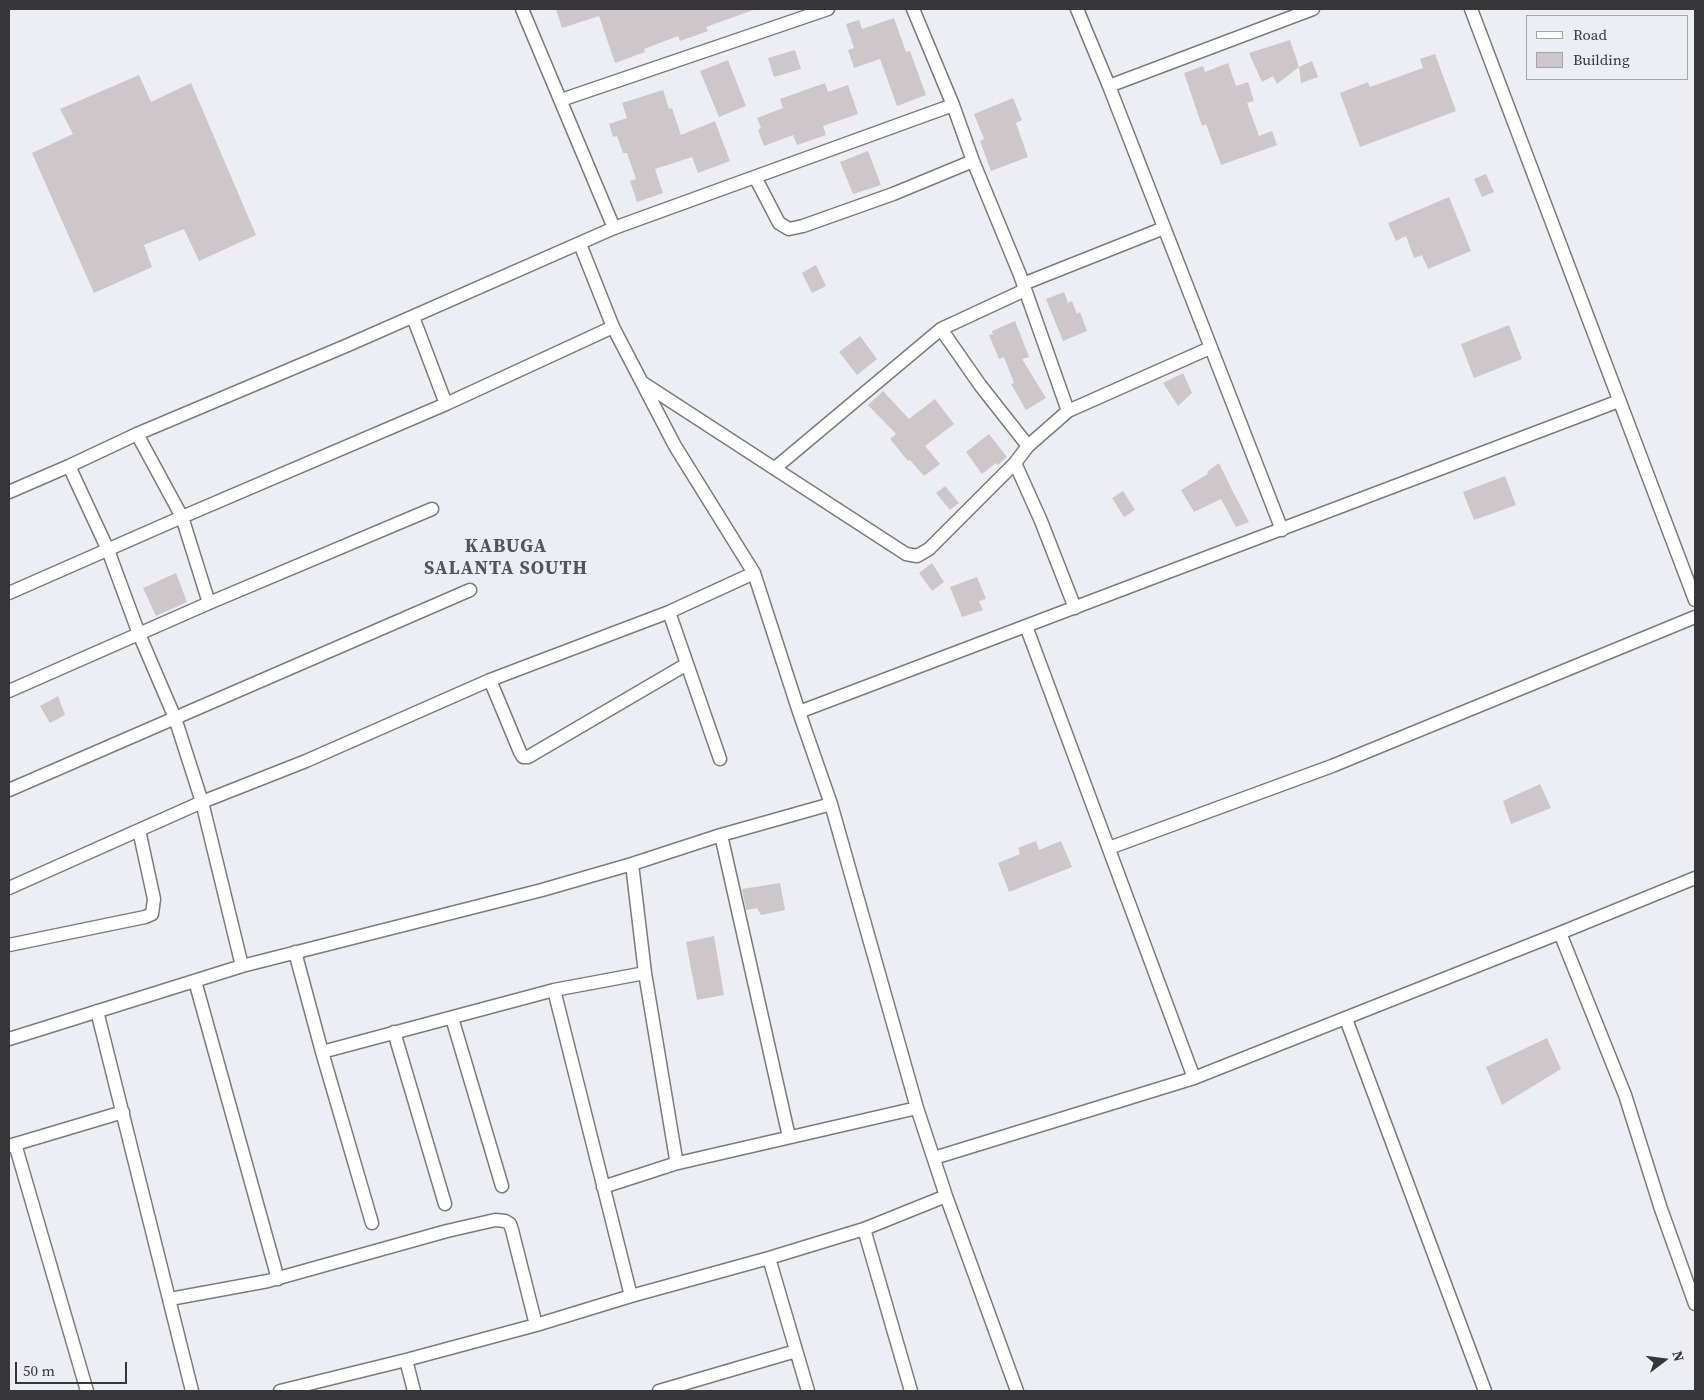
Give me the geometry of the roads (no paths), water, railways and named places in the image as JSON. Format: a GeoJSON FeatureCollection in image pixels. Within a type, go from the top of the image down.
{"type":"FeatureCollection","features":[{"type":"Feature","properties":{"kind":"street"},"geometry":{"type":"LineString","coordinates":[[522,9],[614,228]]}},
{"type":"Feature","properties":{"kind":"street"},"geometry":{"type":"LineString","coordinates":[[561,100],[828,9]]}},
{"type":"Feature","properties":{"kind":"street"},"geometry":{"type":"LineString","coordinates":[[913,9],[953,105],[973,161],[1024,287],[1068,411]]}},
{"type":"Feature","properties":{"kind":"street"},"geometry":{"type":"LineString","coordinates":[[1077,9],[1109,86],[1282,530]]}},
{"type":"Feature","properties":{"kind":"street"},"geometry":{"type":"LineString","coordinates":[[1109,86],[1313,9]]}},
{"type":"Feature","properties":{"kind":"street"},"geometry":{"type":"LineString","coordinates":[[1470,9],[1695,600]]}},
{"type":"Feature","properties":{"kind":"street"},"geometry":{"type":"LineString","coordinates":[[9,492],[137,434],[413,317],[614,228],[953,105]]}},
{"type":"Feature","properties":{"kind":"street"},"geometry":{"type":"LineString","coordinates":[[755,177],[779,224],[789,229],[803,226],[893,194],[973,161]]}},
{"type":"Feature","properties":{"kind":"street"},"geometry":{"type":"LineString","coordinates":[[775,468],[940,329],[1024,287],[1164,228]]}},
{"type":"Feature","properties":{"kind":"street"},"geometry":{"type":"LineString","coordinates":[[580,244],[612,327],[675,446],[754,573],[831,804],[917,1108],[946,1196],[1017,1391]]}},
{"type":"Feature","properties":{"kind":"street"},"geometry":{"type":"LineString","coordinates":[[413,317],[446,404]]}},
{"type":"Feature","properties":{"kind":"street"},"geometry":{"type":"LineString","coordinates":[[9,593],[446,404],[612,327]]}},
{"type":"Feature","properties":{"kind":"street"},"geometry":{"type":"LineString","coordinates":[[940,329],[980,385],[1028,446]]}},
{"type":"Feature","properties":{"kind":"street"},"geometry":{"type":"LineString","coordinates":[[642,382],[906,554],[917,556],[929,549],[1015,463],[1028,446],[1068,411],[1210,348]]}},
{"type":"Feature","properties":{"kind":"street"},"geometry":{"type":"LineString","coordinates":[[799,712],[1620,401]]}},
{"type":"Feature","properties":{"kind":"street"},"geometry":{"type":"LineString","coordinates":[[137,434],[182,517],[209,603]]}},
{"type":"Feature","properties":{"kind":"street"},"geometry":{"type":"LineString","coordinates":[[1015,463],[1042,520],[1075,608]]}},
{"type":"Feature","properties":{"kind":"street"},"geometry":{"type":"LineString","coordinates":[[69,466],[108,550],[139,634],[175,718],[202,802],[242,966]]}},
{"type":"Feature","properties":{"kind":"street"},"geometry":{"type":"LineString","coordinates":[[9,691],[209,603],[432,509]]}},
{"type":"Feature","properties":{"kind":"street"},"geometry":{"type":"LineString","coordinates":[[9,888],[202,802],[306,761],[490,680],[669,612],[754,573]]}},
{"type":"Feature","properties":{"kind":"street"},"geometry":{"type":"LineString","coordinates":[[9,790],[470,590]]}},
{"type":"Feature","properties":{"kind":"street"},"geometry":{"type":"LineString","coordinates":[[669,612],[720,759]]}},
{"type":"Feature","properties":{"kind":"street"},"geometry":{"type":"LineString","coordinates":[[1109,848],[1332,766],[1695,616]]}},
{"type":"Feature","properties":{"kind":"street"},"geometry":{"type":"LineString","coordinates":[[1026,626],[1194,1078]]}},
{"type":"Feature","properties":{"kind":"street"},"geometry":{"type":"LineString","coordinates":[[490,680],[520,752],[524,757],[528,757],[687,664]]}},
{"type":"Feature","properties":{"kind":"street"},"geometry":{"type":"LineString","coordinates":[[9,1039],[242,966],[542,890],[632,864],[721,835],[831,804]]}},
{"type":"Feature","properties":{"kind":"street"},"geometry":{"type":"LineString","coordinates":[[9,945],[152,914],[154,899],[139,830]]}},
{"type":"Feature","properties":{"kind":"street"},"geometry":{"type":"LineString","coordinates":[[721,835],[789,1137]]}},
{"type":"Feature","properties":{"kind":"street"},"geometry":{"type":"LineString","coordinates":[[632,864],[645,973],[676,1159],[674,1164]]}},
{"type":"Feature","properties":{"kind":"street"},"geometry":{"type":"LineString","coordinates":[[934,1158],[1194,1078],[1560,934],[1695,878]]}},
{"type":"Feature","properties":{"kind":"street"},"geometry":{"type":"LineString","coordinates":[[1560,934],[1625,1095],[1661,1209],[1695,1304]]}},
{"type":"Feature","properties":{"kind":"street"},"geometry":{"type":"LineString","coordinates":[[294,952],[372,1224]]}},
{"type":"Feature","properties":{"kind":"street"},"geometry":{"type":"LineString","coordinates":[[322,1052],[554,990],[645,973]]}},
{"type":"Feature","properties":{"kind":"street"},"geometry":{"type":"LineString","coordinates":[[195,981],[278,1279]]}},
{"type":"Feature","properties":{"kind":"street"},"geometry":{"type":"LineString","coordinates":[[554,990],[631,1296]]}},
{"type":"Feature","properties":{"kind":"street"},"geometry":{"type":"LineString","coordinates":[[97,1011],[192,1391]]}},
{"type":"Feature","properties":{"kind":"street"},"geometry":{"type":"LineString","coordinates":[[452,1018],[502,1186]]}},
{"type":"Feature","properties":{"kind":"street"},"geometry":{"type":"LineString","coordinates":[[1346,1018],[1485,1391]]}},
{"type":"Feature","properties":{"kind":"street"},"geometry":{"type":"LineString","coordinates":[[394,1032],[445,1204]]}},
{"type":"Feature","properties":{"kind":"street"},"geometry":{"type":"LineString","coordinates":[[603,1187],[674,1164],[917,1108]]}},
{"type":"Feature","properties":{"kind":"street"},"geometry":{"type":"LineString","coordinates":[[87,1391],[12,1145],[123,1112]]}},
{"type":"Feature","properties":{"kind":"street"},"geometry":{"type":"LineString","coordinates":[[280,1391],[312,1388],[769,1258],[864,1229],[946,1196]]}},
{"type":"Feature","properties":{"kind":"street"},"geometry":{"type":"LineString","coordinates":[[170,1299],[278,1279],[447,1231],[495,1220],[505,1221],[510,1224],[536,1325]]}},
{"type":"Feature","properties":{"kind":"street"},"geometry":{"type":"LineString","coordinates":[[864,1229],[911,1391]]}},
{"type":"Feature","properties":{"kind":"street"},"geometry":{"type":"LineString","coordinates":[[769,1258],[808,1391]]}},
{"type":"Feature","properties":{"kind":"street"},"geometry":{"type":"LineString","coordinates":[[659,1391],[690,1387],[796,1351]]}},
{"type":"Feature","properties":{"kind":"street"},"geometry":{"type":"LineString","coordinates":[[406,1360],[414,1391]]}},
{"type":"Feature","properties":{"kind":"district","name":"KABUGA SALANTA SOUTH"},"geometry":{"type":"Point","coordinates":[506,558]}}]}
